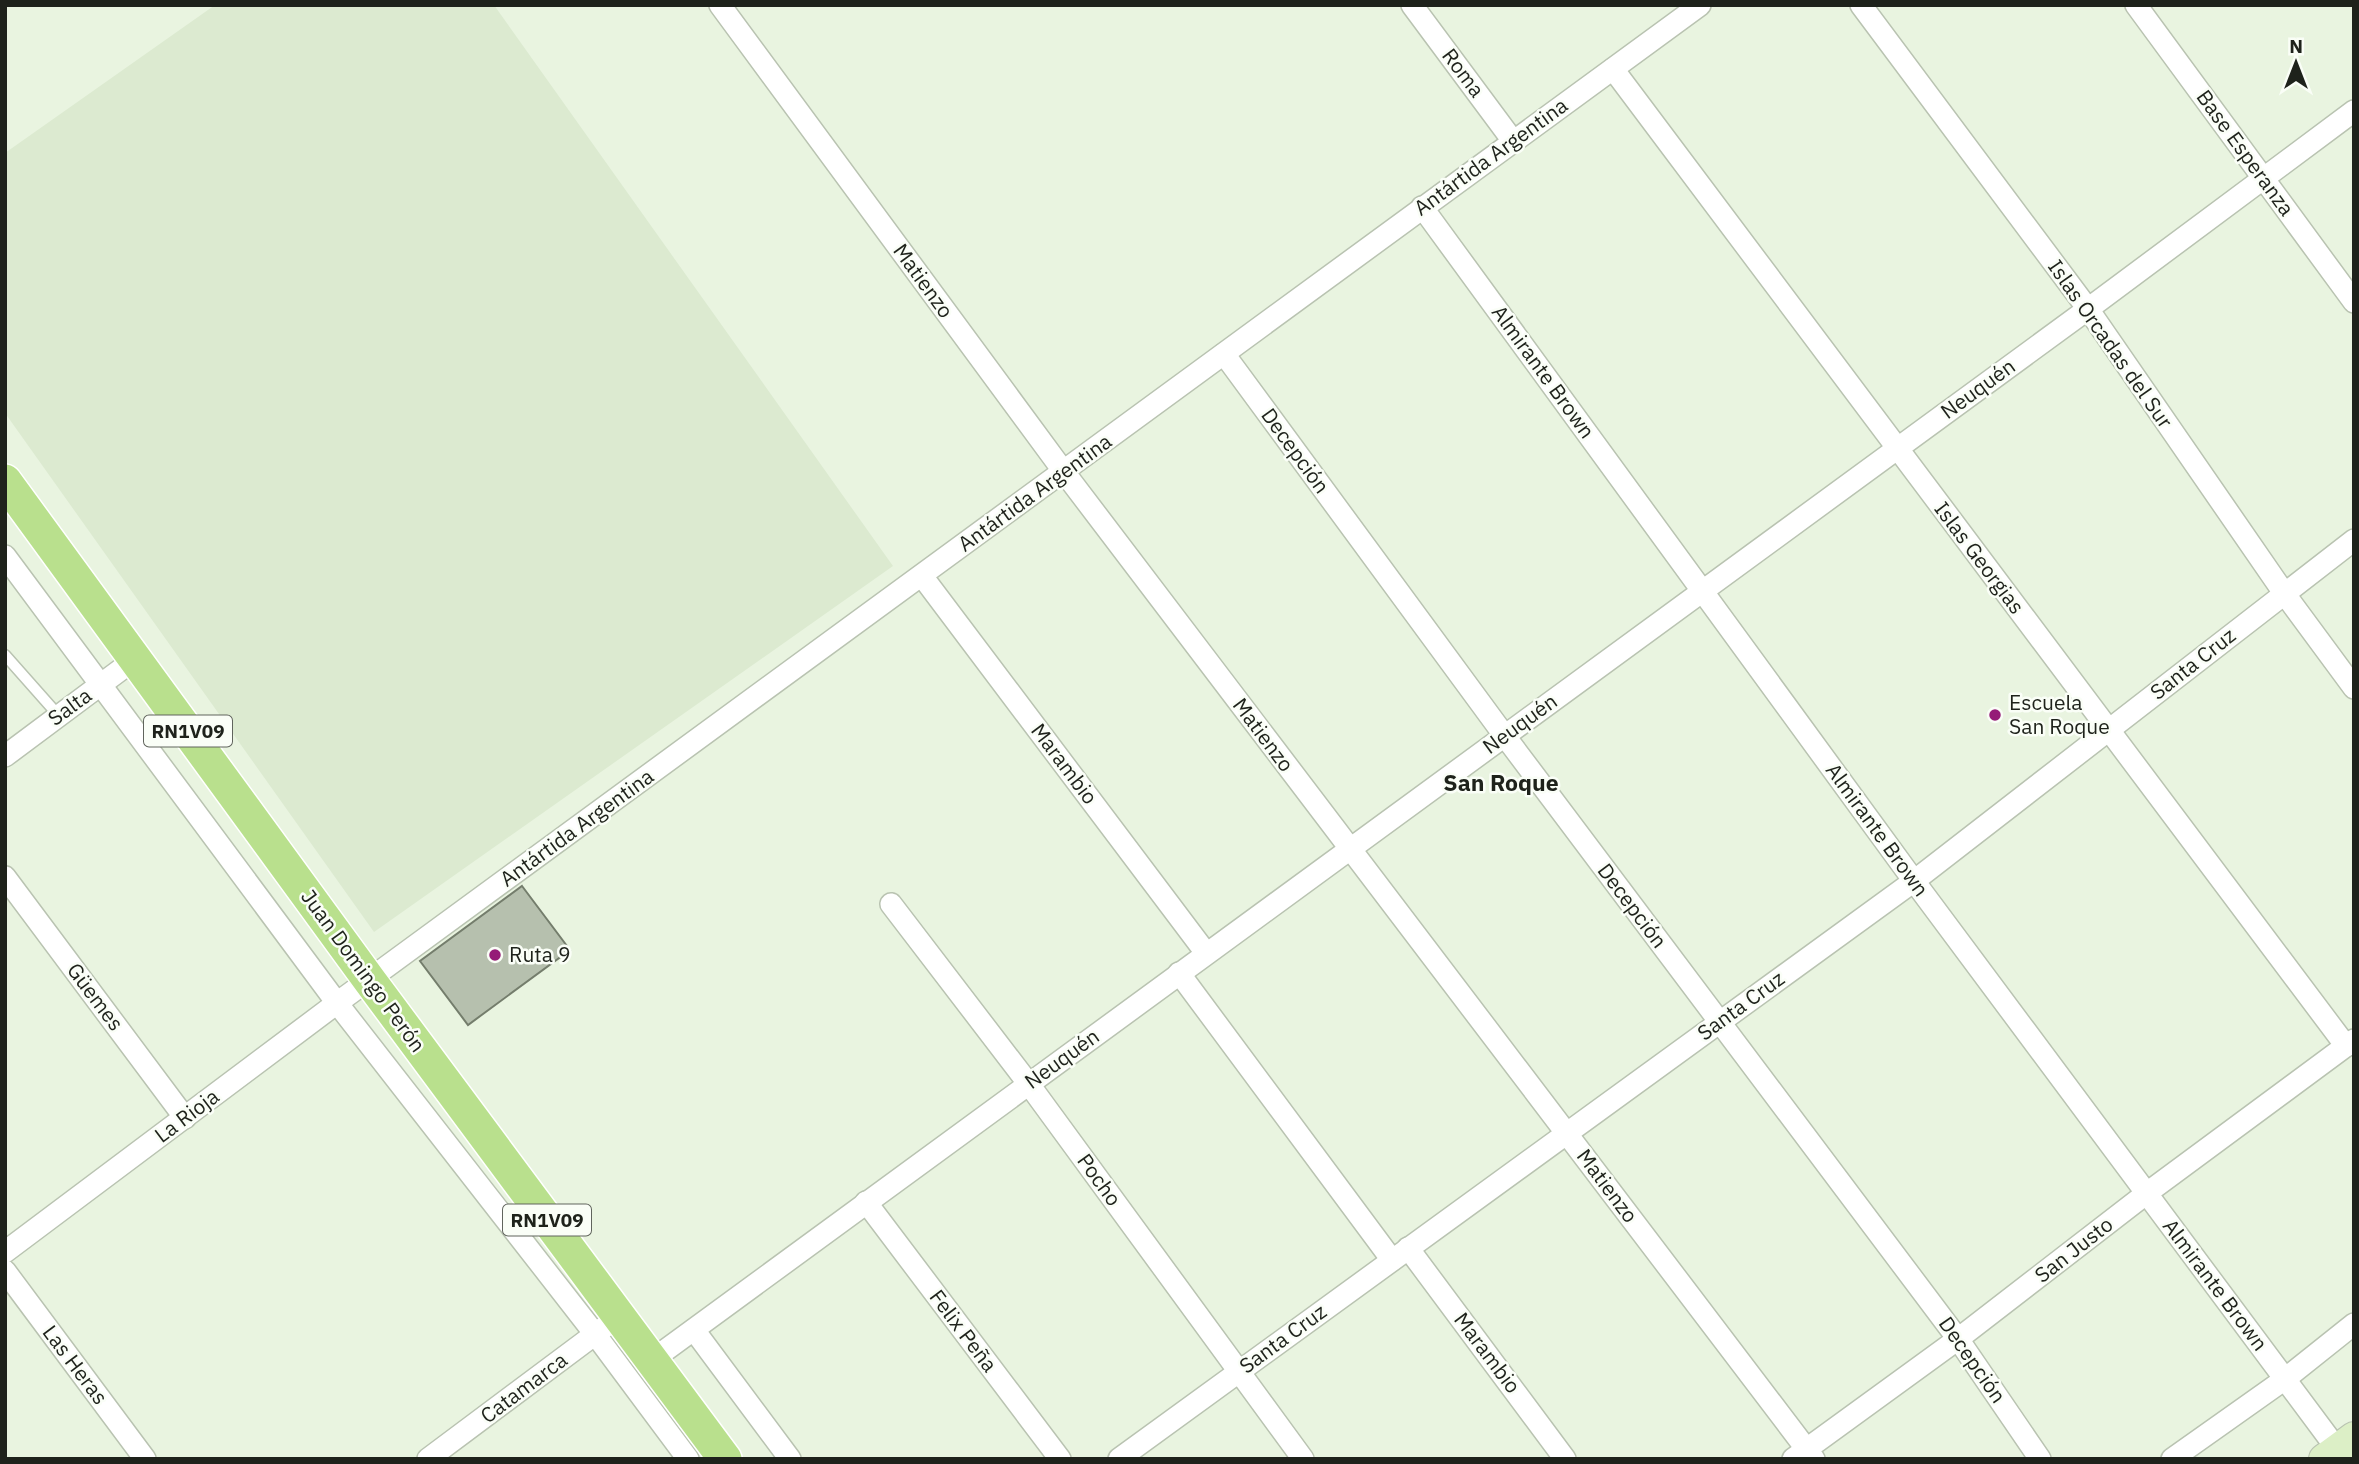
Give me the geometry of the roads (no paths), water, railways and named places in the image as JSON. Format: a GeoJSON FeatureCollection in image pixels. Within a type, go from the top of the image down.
{"type":"FeatureCollection","features":[{"type":"Feature","properties":{"kind":"main road","name":"Juan Domingo Perón"},"geometry":{"type":"LineString","coordinates":[[5,481],[370,981],[607,1325],[652,1360],[725,1459]]}},
{"type":"Feature","properties":{"kind":"street","name":"Matienzo"},"geometry":{"type":"LineString","coordinates":[[720,5],[1064,472],[1567,1133],[1804,1455]]}},
{"type":"Feature","properties":{"kind":"street","name":"Roma"},"geometry":{"type":"LineString","coordinates":[[1412,5],[1513,141]]}},
{"type":"Feature","properties":{"kind":"street","name":"Antártida Argentina"},"geometry":{"type":"LineString","coordinates":[[370,981],[1700,5]]}},
{"type":"Feature","properties":{"kind":"street","name":"Islas Orcadas del Sur"},"geometry":{"type":"LineString","coordinates":[[1860,5],[2088,309],[2284,593],[2354,688]]}},
{"type":"Feature","properties":{"kind":"street","name":"Base Esperanza"},"geometry":{"type":"LineString","coordinates":[[2136,5],[2354,302]]}},
{"type":"Feature","properties":{"kind":"street","name":"Islas Georgias"},"geometry":{"type":"LineString","coordinates":[[1613,69],[2108,730],[2350,1043]]}},
{"type":"Feature","properties":{"kind":"street","name":"Neuquén"},"geometry":{"type":"LineString","coordinates":[[652,1360],[2088,309],[2354,111]]}},
{"type":"Feature","properties":{"kind":"street","name":"Almirante Brown"},"geometry":{"type":"LineString","coordinates":[[1422,207],[1914,881],[2338,1448]]}},
{"type":"Feature","properties":{"kind":"street","name":"Decepción"},"geometry":{"type":"LineString","coordinates":[[1224,354],[1504,735],[1958,1339],[2040,1459]]}},
{"type":"Feature","properties":{"kind":"street","name":"Santa Cruz"},"geometry":{"type":"LineString","coordinates":[[1119,1459],[1914,881],[2354,540]]}},
{"type":"Feature","properties":{"kind":"street","name":"Juan Domingo Perón"},"geometry":{"type":"LineString","coordinates":[[5,556],[337,1003],[607,1325],[688,1459]]}},
{"type":"Feature","properties":{"kind":"street","name":"Marambio"},"geometry":{"type":"LineString","coordinates":[[922,576],[1206,953]]}},
{"type":"Feature","properties":{"kind":"street","name":"Salta"},"geometry":{"type":"LineString","coordinates":[[5,755],[135,659]]}},
{"type":"Feature","properties":{"kind":"street","name":"Güemes"},"geometry":{"type":"LineString","coordinates":[[5,877],[185,1118]]}},
{"type":"Feature","properties":{"kind":"street","name":"Pocho"},"geometry":{"type":"LineString","coordinates":[[891,904],[1028,1083],[1303,1459]]}},
{"type":"Feature","properties":{"kind":"street","name":"Marambio"},"geometry":{"type":"LineString","coordinates":[[1179,974],[1565,1459]]}},
{"type":"Feature","properties":{"kind":"street","name":"La Rioja"},"geometry":{"type":"LineString","coordinates":[[5,1252],[370,981]]}},
{"type":"Feature","properties":{"kind":"street","name":"San Justo"},"geometry":{"type":"LineString","coordinates":[[1804,1455],[2350,1043]]}},
{"type":"Feature","properties":{"kind":"street","name":"Felix Peña"},"geometry":{"type":"LineString","coordinates":[[866,1202],[1060,1459]]}},
{"type":"Feature","properties":{"kind":"street","name":"Las Heras"},"geometry":{"type":"LineString","coordinates":[[5,1271],[145,1459]]}},
{"type":"Feature","properties":{"kind":"street"},"geometry":{"type":"LineString","coordinates":[[2172,1459],[2285,1379],[2354,1324]]}},
{"type":"Feature","properties":{"kind":"street","name":"Catamarca"},"geometry":{"type":"LineString","coordinates":[[428,1459],[607,1325]]}},
{"type":"Feature","properties":{"kind":"street"},"geometry":{"type":"LineString","coordinates":[[694,1330],[790,1459]]}},
{"type":"Feature","properties":{"kind":"lane"},"geometry":{"type":"LineString","coordinates":[[5,655],[59,716]]}},
{"type":"Feature","properties":{"kind":"place","name":"Escuela San Roque"},"geometry":{"type":"Point","coordinates":[1995,715]}},
{"type":"Feature","properties":{"kind":"place","name":"Ruta 9"},"geometry":{"type":"Point","coordinates":[495,955]}},
{"type":"Feature","properties":{"kind":"district","name":"San Roque"},"geometry":{"type":"Point","coordinates":[1501,783]}}]}
